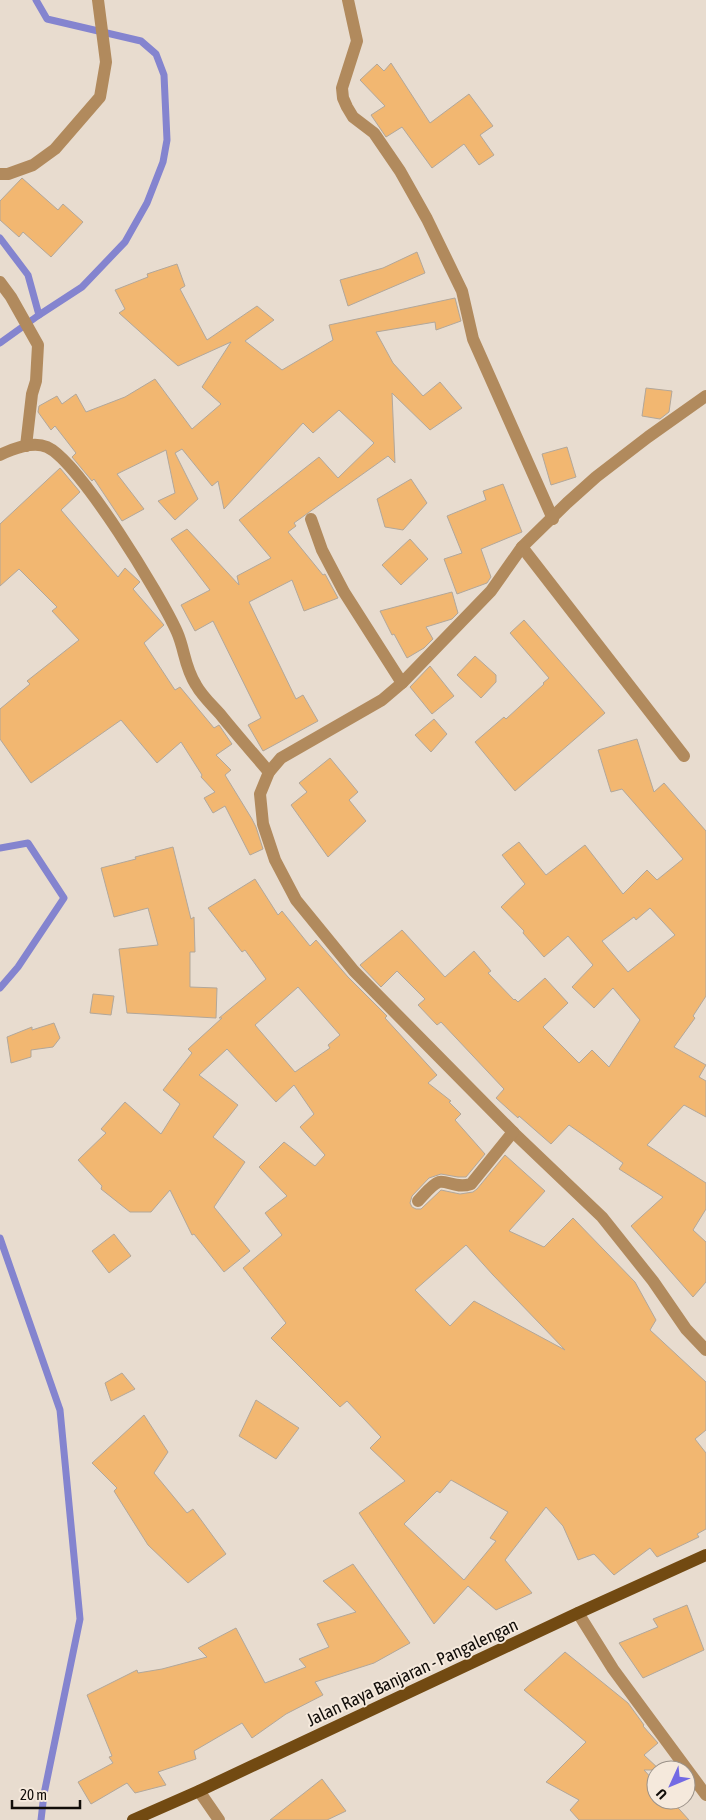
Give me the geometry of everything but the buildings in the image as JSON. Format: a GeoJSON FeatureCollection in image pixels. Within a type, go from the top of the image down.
{"type":"FeatureCollection","features":[{"type":"Feature","properties":{"kind":"main road","name":"Jalan Raya Banjaran - Pangalengan"},"geometry":{"type":"LineString","coordinates":[[132,1820],[199,1791],[706,1555]]}},
{"type":"Feature","properties":{"kind":"street"},"geometry":{"type":"LineString","coordinates":[[0,174],[8,174],[33,165],[55,149],[100,97],[106,62],[98,0]]}},
{"type":"Feature","properties":{"kind":"street"},"geometry":{"type":"LineString","coordinates":[[348,0],[356,41],[342,88],[347,108],[353,117],[374,133],[400,171],[427,219],[462,291],[473,339],[553,518]]}},
{"type":"Feature","properties":{"kind":"street"},"geometry":{"type":"LineString","coordinates":[[0,282],[11,297],[38,345],[36,381],[32,394],[26,446]]}},
{"type":"Feature","properties":{"kind":"street"},"geometry":{"type":"LineString","coordinates":[[706,396],[596,477],[522,547],[491,591],[402,683],[382,700],[281,758],[269,772],[260,794],[264,824],[275,860],[296,900],[354,971],[513,1132],[602,1217],[653,1281],[686,1329],[706,1350]]}},
{"type":"Feature","properties":{"kind":"street"},"geometry":{"type":"LineString","coordinates":[[0,456],[8,451],[39,444],[48,447],[64,459],[84,483],[152,586],[178,633],[188,672],[197,688],[269,772]]}},
{"type":"Feature","properties":{"kind":"street"},"geometry":{"type":"LineString","coordinates":[[311,519],[322,550],[344,592],[402,683]]}},
{"type":"Feature","properties":{"kind":"street"},"geometry":{"type":"LineString","coordinates":[[522,547],[684,756]]}},
{"type":"Feature","properties":{"kind":"street"},"geometry":{"type":"LineString","coordinates":[[418,1201],[440,1182],[456,1186],[471,1184],[513,1132]]}},
{"type":"Feature","properties":{"kind":"street"},"geometry":{"type":"LineString","coordinates":[[578,1613],[613,1669],[673,1753],[706,1795]]}},
{"type":"Feature","properties":{"kind":"street"},"geometry":{"type":"LineString","coordinates":[[199,1791],[219,1820]]}},
{"type":"Feature","properties":{"kind":"waterway"},"geometry":{"type":"LineString","coordinates":[[36,0],[47,19],[141,41],[156,54],[164,75],[167,140],[163,162],[147,203],[125,242],[82,287],[39,315]]}},
{"type":"Feature","properties":{"kind":"waterway"},"geometry":{"type":"LineString","coordinates":[[0,238],[28,275],[39,315],[0,343]]}},
{"type":"Feature","properties":{"kind":"waterway"},"geometry":{"type":"LineString","coordinates":[[0,848],[28,843],[64,898],[18,967],[0,988]]}},
{"type":"Feature","properties":{"kind":"waterway"},"geometry":{"type":"LineString","coordinates":[[0,1238],[60,1410],[80,1619],[44,1794],[41,1820]]}}]}
